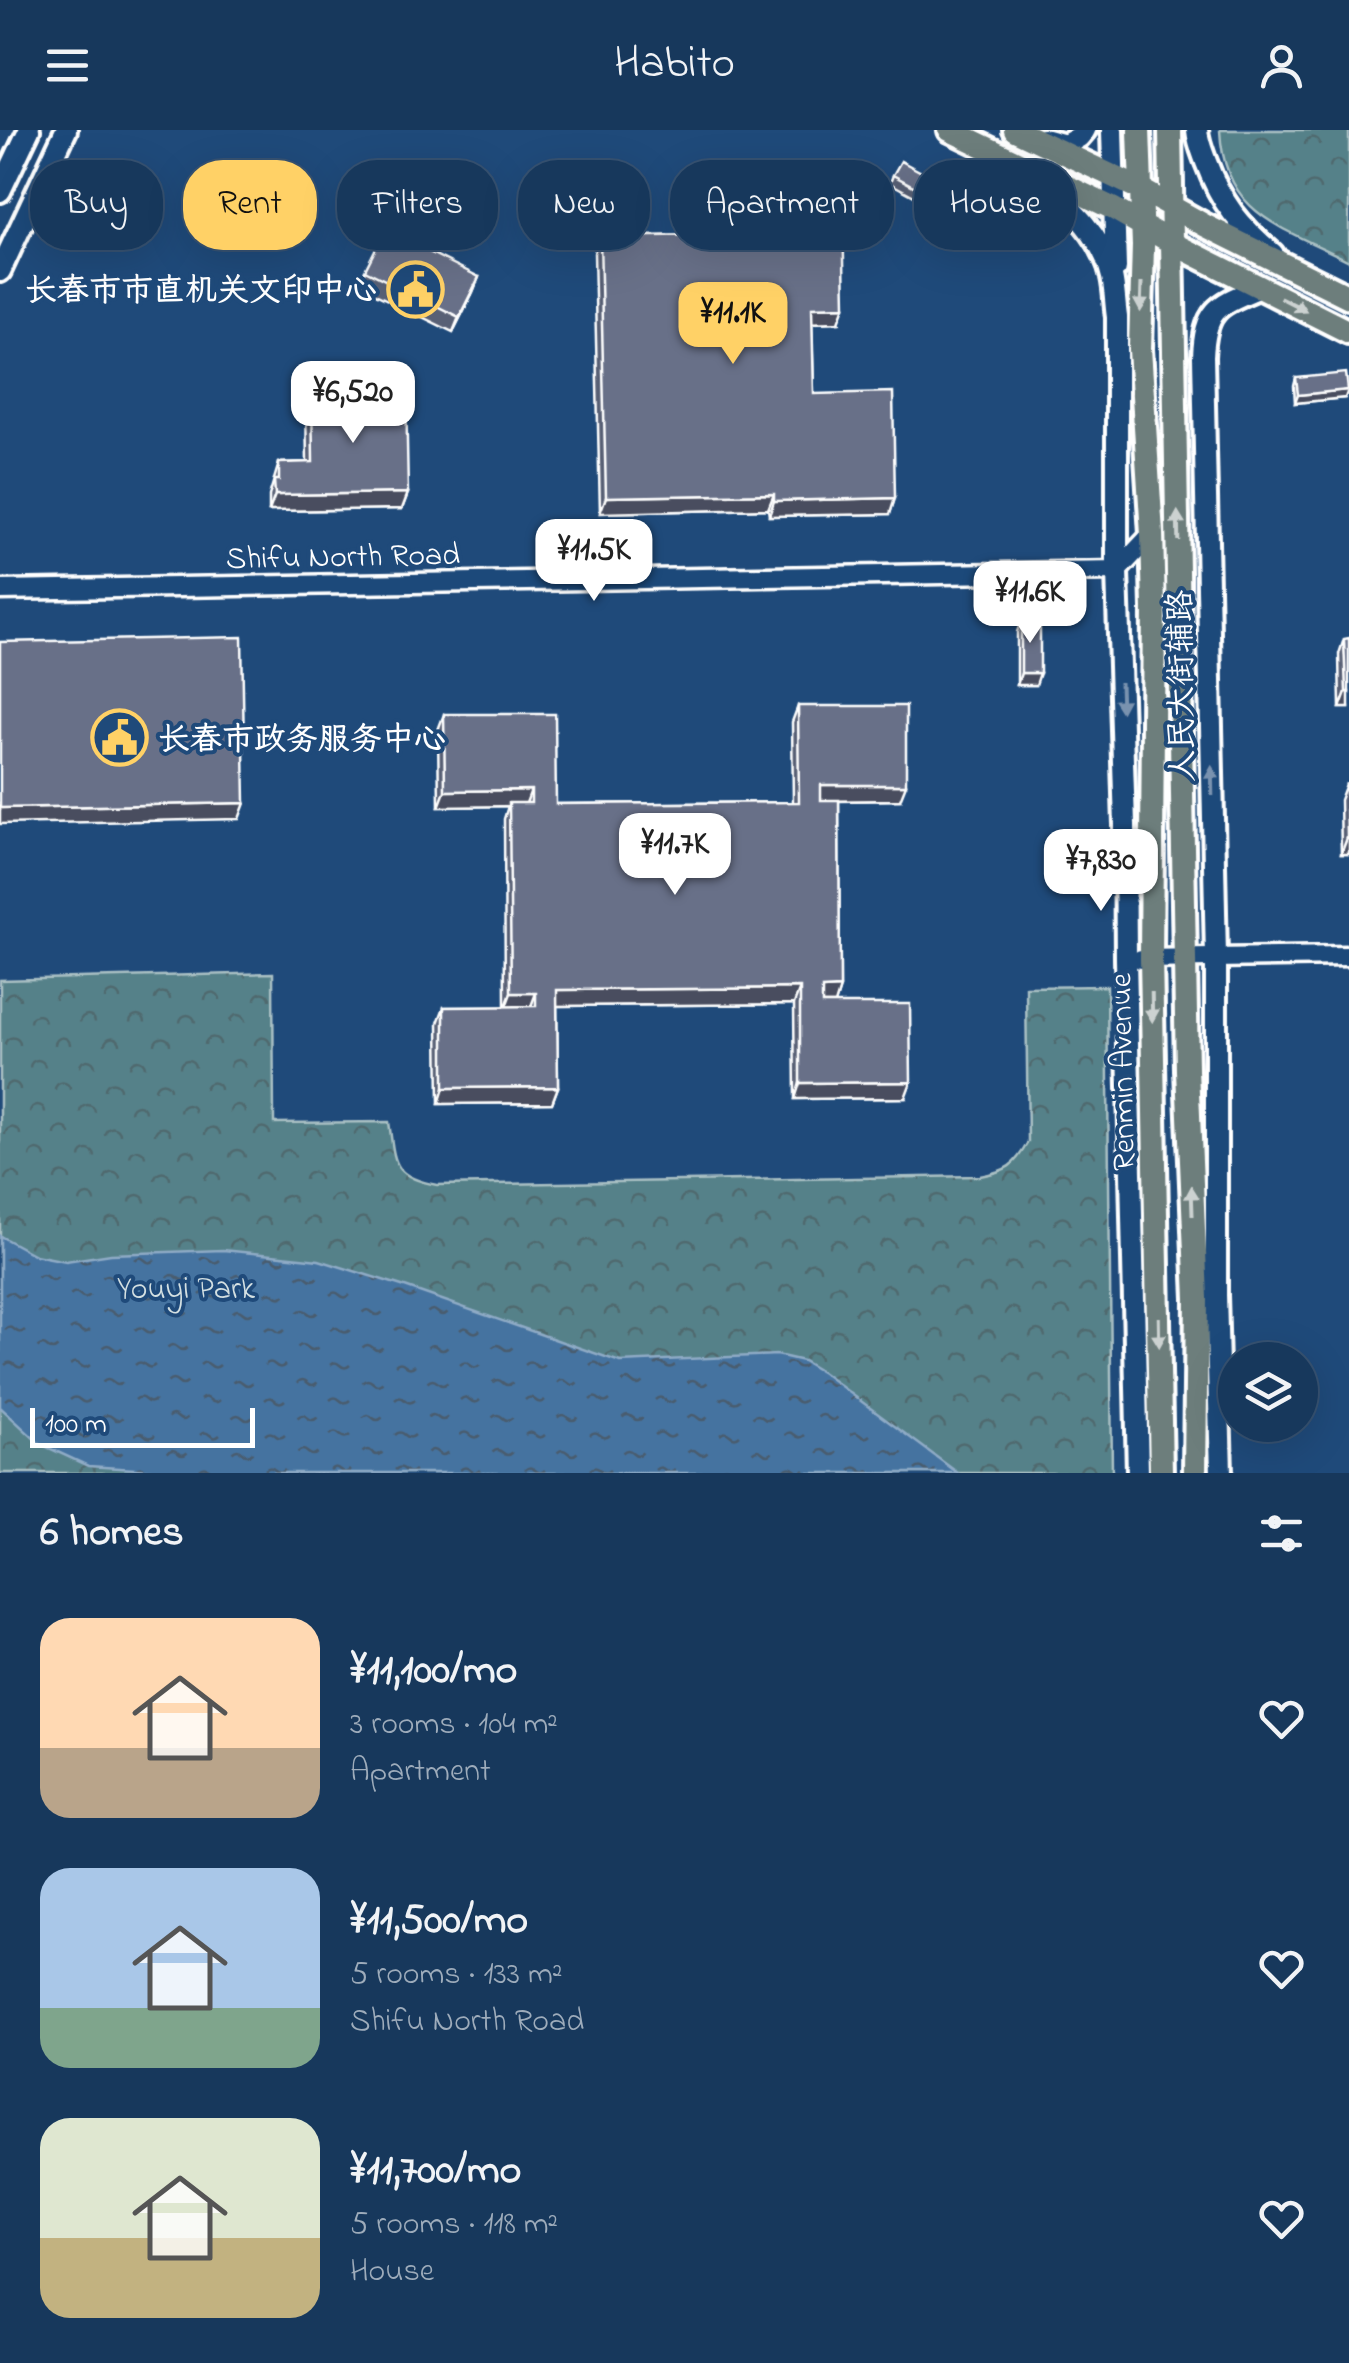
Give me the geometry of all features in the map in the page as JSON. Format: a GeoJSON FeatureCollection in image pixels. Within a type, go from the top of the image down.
{"type":"FeatureCollection","features":[{"type":"Feature","properties":{"kind":"main road"},"geometry":{"type":"LineString","coordinates":[[0,191],[29,130]]}},
{"type":"Feature","properties":{"kind":"main road"},"geometry":{"type":"LineString","coordinates":[[0,272],[66,130]]}},
{"type":"Feature","properties":{"kind":"main road"},"geometry":{"type":"LineString","coordinates":[[950,130],[1016,160]]}},
{"type":"Feature","properties":{"kind":"main road"},"geometry":{"type":"LineString","coordinates":[[1020,133],[1065,145],[1085,130]]}},
{"type":"Feature","properties":{"kind":"main road"},"geometry":{"type":"LineString","coordinates":[[1112,130],[1117,317]]}},
{"type":"Feature","properties":{"kind":"main road","name":"Renmin Avenue"},"geometry":{"type":"LineString","coordinates":[[1139,130],[1143,228],[1140,349],[1154,608],[1151,958],[1162,1473]]}},
{"type":"Feature","properties":{"kind":"main road","name":"Renmin Avenue"},"geometry":{"type":"LineString","coordinates":[[1170,130],[1187,1070],[1196,1298],[1195,1473]]}},
{"type":"Feature","properties":{"kind":"main road"},"geometry":{"type":"LineString","coordinates":[[1197,130],[1210,173],[1232,216],[1251,236],[1304,275]]}},
{"type":"Feature","properties":{"kind":"main road"},"geometry":{"type":"LineString","coordinates":[[1020,133],[1140,189],[1349,297]]}},
{"type":"Feature","properties":{"kind":"main road"},"geometry":{"type":"LineString","coordinates":[[1076,190],[1349,332]]}},
{"type":"Feature","properties":{"kind":"main road"},"geometry":{"type":"LineString","coordinates":[[1076,213],[1103,249],[1112,275],[1117,317]]}},
{"type":"Feature","properties":{"kind":"main road","name":"人民大街辅路"},"geometry":{"type":"LineString","coordinates":[[1221,1473],[1204,336],[1211,315],[1228,301],[1260,286]]}},
{"type":"Feature","properties":{"kind":"main road","name":"人民大街辅路"},"geometry":{"type":"LineString","coordinates":[[1117,317],[1118,571],[1138,1473]]}},
{"type":"Feature","properties":{"kind":"street"},"geometry":{"type":"LineString","coordinates":[[1118,571],[1152,534]]}},
{"type":"Feature","properties":{"kind":"street","name":"Shifu North Road"},"geometry":{"type":"LineString","coordinates":[[0,590],[1118,571]]}},
{"type":"Feature","properties":{"kind":"street"},"geometry":{"type":"LineString","coordinates":[[1126,959],[1349,956]]}},
{"type":"Feature","properties":{"kind":"green space"},"geometry":{"type":"Polygon","coordinates":[[[1220,130],[1349,130],[1349,261],[1280,227],[1245,200],[1224,159],[1220,130]]]}},
{"type":"Feature","properties":{"kind":"green space","name":"Youyi Park"},"geometry":{"type":"Polygon","coordinates":[[[273,973],[274,1123],[389,1122],[398,1166],[411,1177],[437,1185],[980,1176],[997,1172],[1014,1162],[1028,1142],[1026,987],[1107,986],[1112,1473],[0,1473],[0,980],[273,973]]]}},
{"type":"Feature","properties":{"kind":"water"},"geometry":{"type":"Polygon","coordinates":[[[0,1236],[35,1255],[66,1261],[111,1254],[223,1250],[319,1260],[620,1362],[777,1355],[803,1361],[958,1473],[196,1473],[88,1466],[40,1444],[0,1407],[0,1236]]]}},
{"type":"Feature","properties":{"kind":"building"},"geometry":{"type":"Polygon","coordinates":[[[901,161],[914,168],[914,186],[894,176],[901,161]]]}},
{"type":"Feature","properties":{"kind":"building"},"geometry":{"type":"Polygon","coordinates":[[[650,236],[670,236],[670,250],[844,250],[845,306],[812,307],[814,394],[893,392],[895,498],[774,501],[774,494],[606,497],[600,250],[650,250],[650,236]]]}},
{"type":"Feature","properties":{"kind":"building","name":"长春市市直机关文印中心"},"geometry":{"type":"Polygon","coordinates":[[[375,250],[425,250],[479,277],[459,317],[365,270],[375,250]]]}},
{"type":"Feature","properties":{"kind":"building"},"geometry":{"type":"Polygon","coordinates":[[[1346,373],[1348,390],[1298,395],[1296,378],[1346,373]]]}},
{"type":"Feature","properties":{"kind":"building"},"geometry":{"type":"Polygon","coordinates":[[[406,390],[408,493],[275,495],[279,463],[313,462],[312,391],[406,390]]]}},
{"type":"Feature","properties":{"kind":"building"},"geometry":{"type":"Polygon","coordinates":[[[1021,620],[1040,620],[1040,673],[1021,673],[1021,620]]]}},
{"type":"Feature","properties":{"kind":"building","name":"长春市政务服务中心"},"geometry":{"type":"Polygon","coordinates":[[[242,637],[245,803],[0,808],[0,642],[242,637]]]}},
{"type":"Feature","properties":{"kind":"building"},"geometry":{"type":"Polygon","coordinates":[[[1349,638],[1349,692],[1346,692],[1344,639],[1349,638]]]}},
{"type":"Feature","properties":{"kind":"building"},"geometry":{"type":"Polygon","coordinates":[[[798,706],[906,706],[906,785],[821,785],[821,800],[839,800],[840,988],[822,989],[822,1004],[910,1004],[911,1082],[800,1083],[800,988],[557,990],[558,1087],[444,1088],[444,1007],[536,1006],[536,993],[511,993],[509,803],[531,803],[531,790],[445,791],[444,714],[555,714],[556,804],[799,802],[798,706]]]}},
{"type":"Feature","properties":{"kind":"building"},"geometry":{"type":"Polygon","coordinates":[[[1349,784],[1349,838],[1347,838],[1349,784]]]}},
{"type":"Feature","properties":{"kind":"place","name":"长春市市直机关文印中心"},"geometry":{"type":"Point","coordinates":[416,289]}},
{"type":"Feature","properties":{"kind":"place","name":"长春市政务服务中心"},"geometry":{"type":"Point","coordinates":[119,738]}}]}
